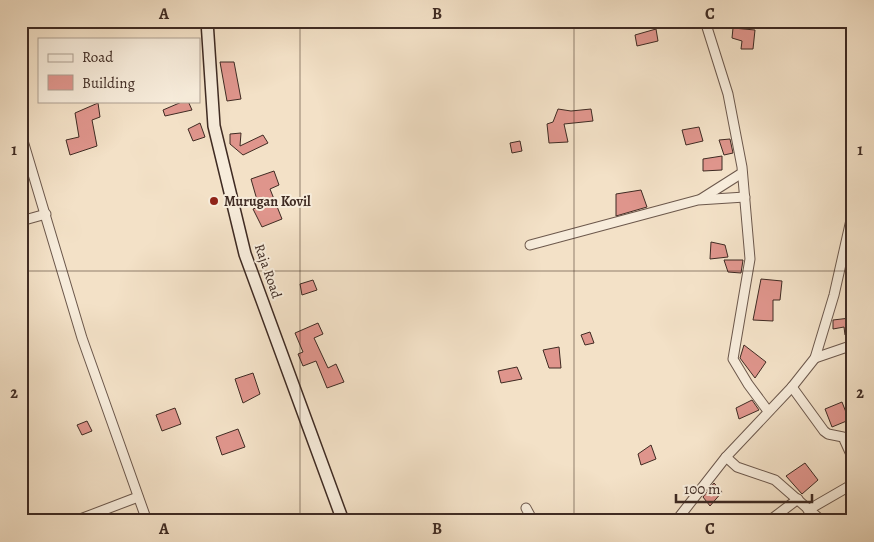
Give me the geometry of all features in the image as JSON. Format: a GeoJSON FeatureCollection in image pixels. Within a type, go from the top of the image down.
{"type":"FeatureCollection","features":[{"type":"Feature","properties":{"kind":"street","name":"Raja Road"},"geometry":{"type":"LineString","coordinates":[[207,21],[214,126],[245,254],[343,521]]}},
{"type":"Feature","properties":{"kind":"street"},"geometry":{"type":"LineString","coordinates":[[705,21],[728,94],[742,173],[750,259],[733,359],[748,384],[768,411]]}},
{"type":"Feature","properties":{"kind":"street"},"geometry":{"type":"LineString","coordinates":[[21,134],[82,338],[147,521]]}},
{"type":"Feature","properties":{"kind":"street"},"geometry":{"type":"LineString","coordinates":[[698,200],[742,173]]}},
{"type":"Feature","properties":{"kind":"street"},"geometry":{"type":"LineString","coordinates":[[530,245],[698,200],[744,197]]}},
{"type":"Feature","properties":{"kind":"street"},"geometry":{"type":"LineString","coordinates":[[676,521],[726,457],[792,387],[815,358],[834,295],[853,211]]}},
{"type":"Feature","properties":{"kind":"street"},"geometry":{"type":"LineString","coordinates":[[21,221],[46,214]]}},
{"type":"Feature","properties":{"kind":"street"},"geometry":{"type":"LineString","coordinates":[[815,358],[853,345]]}},
{"type":"Feature","properties":{"kind":"street"},"geometry":{"type":"LineString","coordinates":[[792,387],[824,431],[843,437],[853,459]]}},
{"type":"Feature","properties":{"kind":"street"},"geometry":{"type":"LineString","coordinates":[[726,457],[737,467],[775,480],[822,521]]}},
{"type":"Feature","properties":{"kind":"street"},"geometry":{"type":"LineString","coordinates":[[808,510],[853,484]]}},
{"type":"Feature","properties":{"kind":"street"},"geometry":{"type":"LineString","coordinates":[[75,521],[138,497]]}},
{"type":"Feature","properties":{"kind":"street"},"geometry":{"type":"LineString","coordinates":[[769,521],[798,499]]}},
{"type":"Feature","properties":{"kind":"street"},"geometry":{"type":"LineString","coordinates":[[526,508],[533,521]]}},
{"type":"Feature","properties":{"kind":"building"},"geometry":{"type":"Polygon","coordinates":[[[733,28],[755,30],[753,49],[741,49],[742,41],[732,38],[733,28]]]}},
{"type":"Feature","properties":{"kind":"building"},"geometry":{"type":"Polygon","coordinates":[[[656,29],[658,41],[637,46],[635,35],[656,29]]]}},
{"type":"Feature","properties":{"kind":"building"},"geometry":{"type":"Polygon","coordinates":[[[220,62],[234,62],[241,99],[227,101],[220,62]]]}},
{"type":"Feature","properties":{"kind":"building"},"geometry":{"type":"Polygon","coordinates":[[[182,102],[188,102],[192,110],[165,116],[163,110],[182,102]]]}},
{"type":"Feature","properties":{"kind":"building"},"geometry":{"type":"Polygon","coordinates":[[[98,103],[100,117],[92,120],[97,146],[70,155],[66,140],[79,137],[75,113],[98,103]]]}},
{"type":"Feature","properties":{"kind":"building"},"geometry":{"type":"Polygon","coordinates":[[[558,109],[571,111],[591,109],[593,121],[564,124],[568,142],[549,143],[547,124],[553,122],[558,109]]]}},
{"type":"Feature","properties":{"kind":"building"},"geometry":{"type":"Polygon","coordinates":[[[200,123],[205,137],[193,141],[188,129],[200,123]]]}},
{"type":"Feature","properties":{"kind":"building"},"geometry":{"type":"Polygon","coordinates":[[[699,127],[703,141],[686,145],[682,130],[699,127]]]}},
{"type":"Feature","properties":{"kind":"building"},"geometry":{"type":"Polygon","coordinates":[[[241,133],[240,146],[263,135],[268,143],[243,155],[230,144],[230,134],[241,133]]]}},
{"type":"Feature","properties":{"kind":"building"},"geometry":{"type":"Polygon","coordinates":[[[730,139],[733,153],[724,155],[719,140],[730,139]]]}},
{"type":"Feature","properties":{"kind":"building"},"geometry":{"type":"Polygon","coordinates":[[[520,141],[522,151],[512,153],[510,143],[520,141]]]}},
{"type":"Feature","properties":{"kind":"building"},"geometry":{"type":"Polygon","coordinates":[[[722,156],[722,170],[703,171],[703,159],[722,156]]]}},
{"type":"Feature","properties":{"kind":"building"},"geometry":{"type":"Polygon","coordinates":[[[274,171],[279,185],[270,189],[282,219],[262,227],[253,209],[259,207],[251,179],[274,171]]]}},
{"type":"Feature","properties":{"kind":"building"},"geometry":{"type":"Polygon","coordinates":[[[641,190],[647,207],[616,216],[616,194],[641,190]]]}},
{"type":"Feature","properties":{"kind":"building"},"geometry":{"type":"Polygon","coordinates":[[[711,242],[725,245],[728,257],[710,259],[711,242]]]}},
{"type":"Feature","properties":{"kind":"building"},"geometry":{"type":"Polygon","coordinates":[[[724,260],[743,260],[741,273],[728,272],[724,260]]]}},
{"type":"Feature","properties":{"kind":"building"},"geometry":{"type":"Polygon","coordinates":[[[761,279],[782,281],[780,300],[773,300],[773,321],[753,320],[761,279]]]}},
{"type":"Feature","properties":{"kind":"building"},"geometry":{"type":"Polygon","coordinates":[[[313,280],[317,290],[302,295],[300,284],[313,280]]]}},
{"type":"Feature","properties":{"kind":"building"},"geometry":{"type":"Polygon","coordinates":[[[850,318],[852,335],[845,335],[844,327],[833,329],[833,320],[850,318]]]}},
{"type":"Feature","properties":{"kind":"building"},"geometry":{"type":"Polygon","coordinates":[[[318,323],[323,334],[314,338],[328,368],[336,364],[344,382],[327,388],[316,361],[303,366],[298,354],[303,352],[295,333],[318,323]]]}},
{"type":"Feature","properties":{"kind":"building"},"geometry":{"type":"Polygon","coordinates":[[[590,332],[594,343],[585,345],[581,335],[590,332]]]}},
{"type":"Feature","properties":{"kind":"building"},"geometry":{"type":"Polygon","coordinates":[[[744,345],[766,362],[755,378],[740,358],[744,345]]]}},
{"type":"Feature","properties":{"kind":"building"},"geometry":{"type":"Polygon","coordinates":[[[559,347],[561,368],[549,368],[543,350],[559,347]]]}},
{"type":"Feature","properties":{"kind":"building"},"geometry":{"type":"Polygon","coordinates":[[[517,367],[522,379],[501,383],[498,371],[517,367]]]}},
{"type":"Feature","properties":{"kind":"building"},"geometry":{"type":"Polygon","coordinates":[[[253,373],[260,394],[243,403],[235,379],[253,373]]]}},
{"type":"Feature","properties":{"kind":"building"},"geometry":{"type":"Polygon","coordinates":[[[752,400],[759,410],[739,419],[736,408],[752,400]]]}},
{"type":"Feature","properties":{"kind":"building"},"geometry":{"type":"Polygon","coordinates":[[[842,402],[849,420],[832,427],[825,409],[842,402]]]}},
{"type":"Feature","properties":{"kind":"building"},"geometry":{"type":"Polygon","coordinates":[[[175,408],[181,424],[162,431],[156,415],[175,408]]]}},
{"type":"Feature","properties":{"kind":"building"},"geometry":{"type":"Polygon","coordinates":[[[87,421],[92,431],[82,435],[77,425],[87,421]]]}},
{"type":"Feature","properties":{"kind":"building"},"geometry":{"type":"Polygon","coordinates":[[[238,429],[245,447],[222,455],[216,437],[238,429]]]}},
{"type":"Feature","properties":{"kind":"building"},"geometry":{"type":"Polygon","coordinates":[[[651,445],[656,459],[641,465],[638,454],[651,445]]]}},
{"type":"Feature","properties":{"kind":"building"},"geometry":{"type":"Polygon","coordinates":[[[805,463],[818,480],[802,494],[786,476],[805,463]]]}},
{"type":"Feature","properties":{"kind":"building"},"geometry":{"type":"Polygon","coordinates":[[[714,483],[722,492],[710,506],[703,497],[714,483]]]}},
{"type":"Feature","properties":{"kind":"place","name":"Murugan Kovil"},"geometry":{"type":"Point","coordinates":[214,201]}}]}
